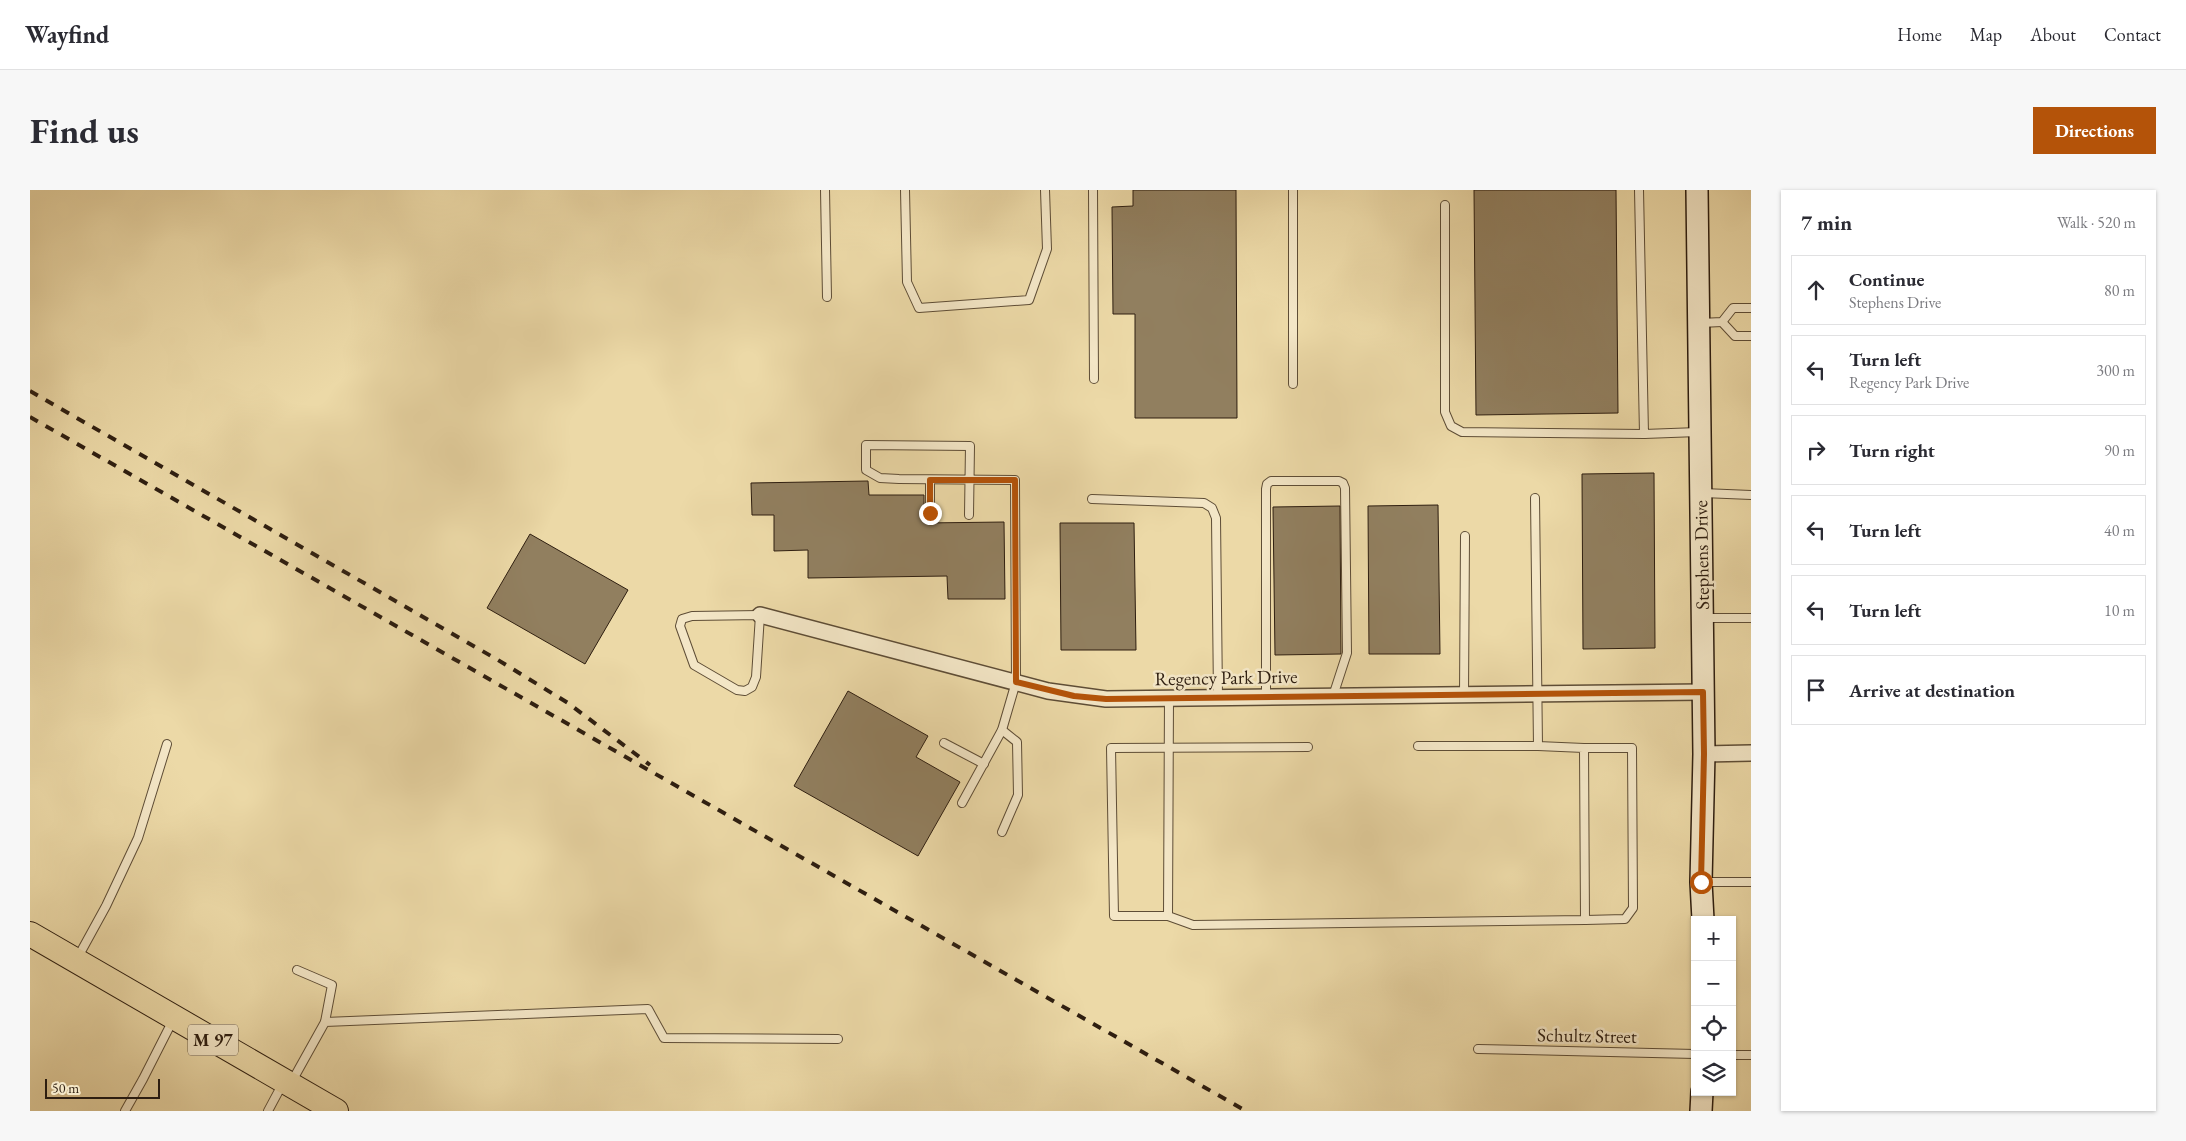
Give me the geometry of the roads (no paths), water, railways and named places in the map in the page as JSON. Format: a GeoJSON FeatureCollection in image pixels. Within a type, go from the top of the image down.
{"type":"FeatureCollection","features":[{"type":"Feature","properties":{"kind":"main road","name":"M 97"},"geometry":{"type":"LineString","coordinates":[[30,934],[336,1111]]}},
{"type":"Feature","properties":{"kind":"street","name":"Stephens Drive"},"geometry":{"type":"LineString","coordinates":[[1697,190],[1704,754],[1702,916]]}},
{"type":"Feature","properties":{"kind":"street","name":"Regency Park Drive"},"geometry":{"type":"LineString","coordinates":[[760,615],[1016,682],[1074,696],[1106,699],[1703,692]]}},
{"type":"Feature","properties":{"kind":"street"},"geometry":{"type":"LineString","coordinates":[[1704,754],[1751,753]]}},
{"type":"Feature","properties":{"kind":"street"},"geometry":{"type":"LineString","coordinates":[[1701,1111],[1702,1096]]}},
{"type":"Feature","properties":{"kind":"lane"},"geometry":{"type":"LineString","coordinates":[[826,190],[827,297]]}},
{"type":"Feature","properties":{"kind":"lane"},"geometry":{"type":"LineString","coordinates":[[905,190],[907,282],[919,308],[1029,300],[1046,249],[1046,190]]}},
{"type":"Feature","properties":{"kind":"lane"},"geometry":{"type":"LineString","coordinates":[[1092,190],[1094,380]]}},
{"type":"Feature","properties":{"kind":"lane"},"geometry":{"type":"LineString","coordinates":[[1293,190],[1293,384]]}},
{"type":"Feature","properties":{"kind":"lane"},"geometry":{"type":"LineString","coordinates":[[1639,190],[1644,434]]}},
{"type":"Feature","properties":{"kind":"lane"},"geometry":{"type":"LineString","coordinates":[[1444,204],[1445,412],[1451,426],[1462,432],[1644,434],[1699,432]]}},
{"type":"Feature","properties":{"kind":"lane"},"geometry":{"type":"LineString","coordinates":[[1698,323],[1722,322],[1734,308],[1751,308]]}},
{"type":"Feature","properties":{"kind":"lane"},"geometry":{"type":"LineString","coordinates":[[1722,322],[1735,336],[1751,336]]}},
{"type":"Feature","properties":{"kind":"lane"},"geometry":{"type":"LineString","coordinates":[[962,803],[1002,730],[1016,682],[1015,480],[970,480],[930,480],[880,478],[866,470],[866,446],[970,446],[970,480],[969,515]]}},
{"type":"Feature","properties":{"kind":"lane"},"geometry":{"type":"LineString","coordinates":[[930,480],[930,513]]}},
{"type":"Feature","properties":{"kind":"lane"},"geometry":{"type":"LineString","coordinates":[[1266,697],[1266,489],[1267,484],[1272,481],[1339,481],[1343,483],[1345,488],[1347,653],[1333,696]]}},
{"type":"Feature","properties":{"kind":"lane"},"geometry":{"type":"LineString","coordinates":[[1700,493],[1751,495]]}},
{"type":"Feature","properties":{"kind":"lane"},"geometry":{"type":"LineString","coordinates":[[1535,498],[1538,746]]}},
{"type":"Feature","properties":{"kind":"lane"},"geometry":{"type":"LineString","coordinates":[[1092,499],[1204,503],[1212,508],[1216,518],[1218,698]]}},
{"type":"Feature","properties":{"kind":"lane"},"geometry":{"type":"LineString","coordinates":[[1464,695],[1465,536]]}},
{"type":"Feature","properties":{"kind":"lane"},"geometry":{"type":"LineString","coordinates":[[760,615],[756,677],[752,687],[745,691],[737,690],[694,665],[680,626],[682,619],[692,616],[760,615]]}},
{"type":"Feature","properties":{"kind":"lane"},"geometry":{"type":"LineString","coordinates":[[1702,618],[1751,618]]}},
{"type":"Feature","properties":{"kind":"lane"},"geometry":{"type":"LineString","coordinates":[[1168,916],[1169,698]]}},
{"type":"Feature","properties":{"kind":"lane"},"geometry":{"type":"LineString","coordinates":[[1002,730],[1017,742],[1018,795],[1002,832]]}},
{"type":"Feature","properties":{"kind":"lane"},"geometry":{"type":"LineString","coordinates":[[944,743],[984,764]]}},
{"type":"Feature","properties":{"kind":"lane"},"geometry":{"type":"LineString","coordinates":[[76,961],[106,906],[138,838],[167,744]]}},
{"type":"Feature","properties":{"kind":"lane"},"geometry":{"type":"LineString","coordinates":[[1308,747],[1111,748],[1114,916],[1168,916],[1193,925],[1625,919],[1633,908],[1632,748],[1418,746]]}},
{"type":"Feature","properties":{"kind":"lane"},"geometry":{"type":"LineString","coordinates":[[1584,748],[1586,920]]}},
{"type":"Feature","properties":{"kind":"lane"},"geometry":{"type":"LineString","coordinates":[[1701,882],[1751,882]]}},
{"type":"Feature","properties":{"kind":"lane"},"geometry":{"type":"LineString","coordinates":[[268,1111],[325,1022],[332,985],[297,970]]}},
{"type":"Feature","properties":{"kind":"lane"},"geometry":{"type":"LineString","coordinates":[[325,1022],[648,1009],[664,1038],[838,1039]]}},
{"type":"Feature","properties":{"kind":"lane"},"geometry":{"type":"LineString","coordinates":[[125,1111],[174,1018]]}},
{"type":"Feature","properties":{"kind":"lane","name":"Schultz Street"},"geometry":{"type":"LineString","coordinates":[[1478,1049],[1691,1054]]}},
{"type":"Feature","properties":{"kind":"lane"},"geometry":{"type":"LineString","coordinates":[[1736,1055],[1751,1055]]}},
{"type":"Feature","properties":{"kind":"railway"},"geometry":{"type":"LineString","coordinates":[[30,391],[498,660],[568,703],[650,765]]}},
{"type":"Feature","properties":{"kind":"railway"},"geometry":{"type":"LineString","coordinates":[[30,417],[1246,1111]]}}]}
